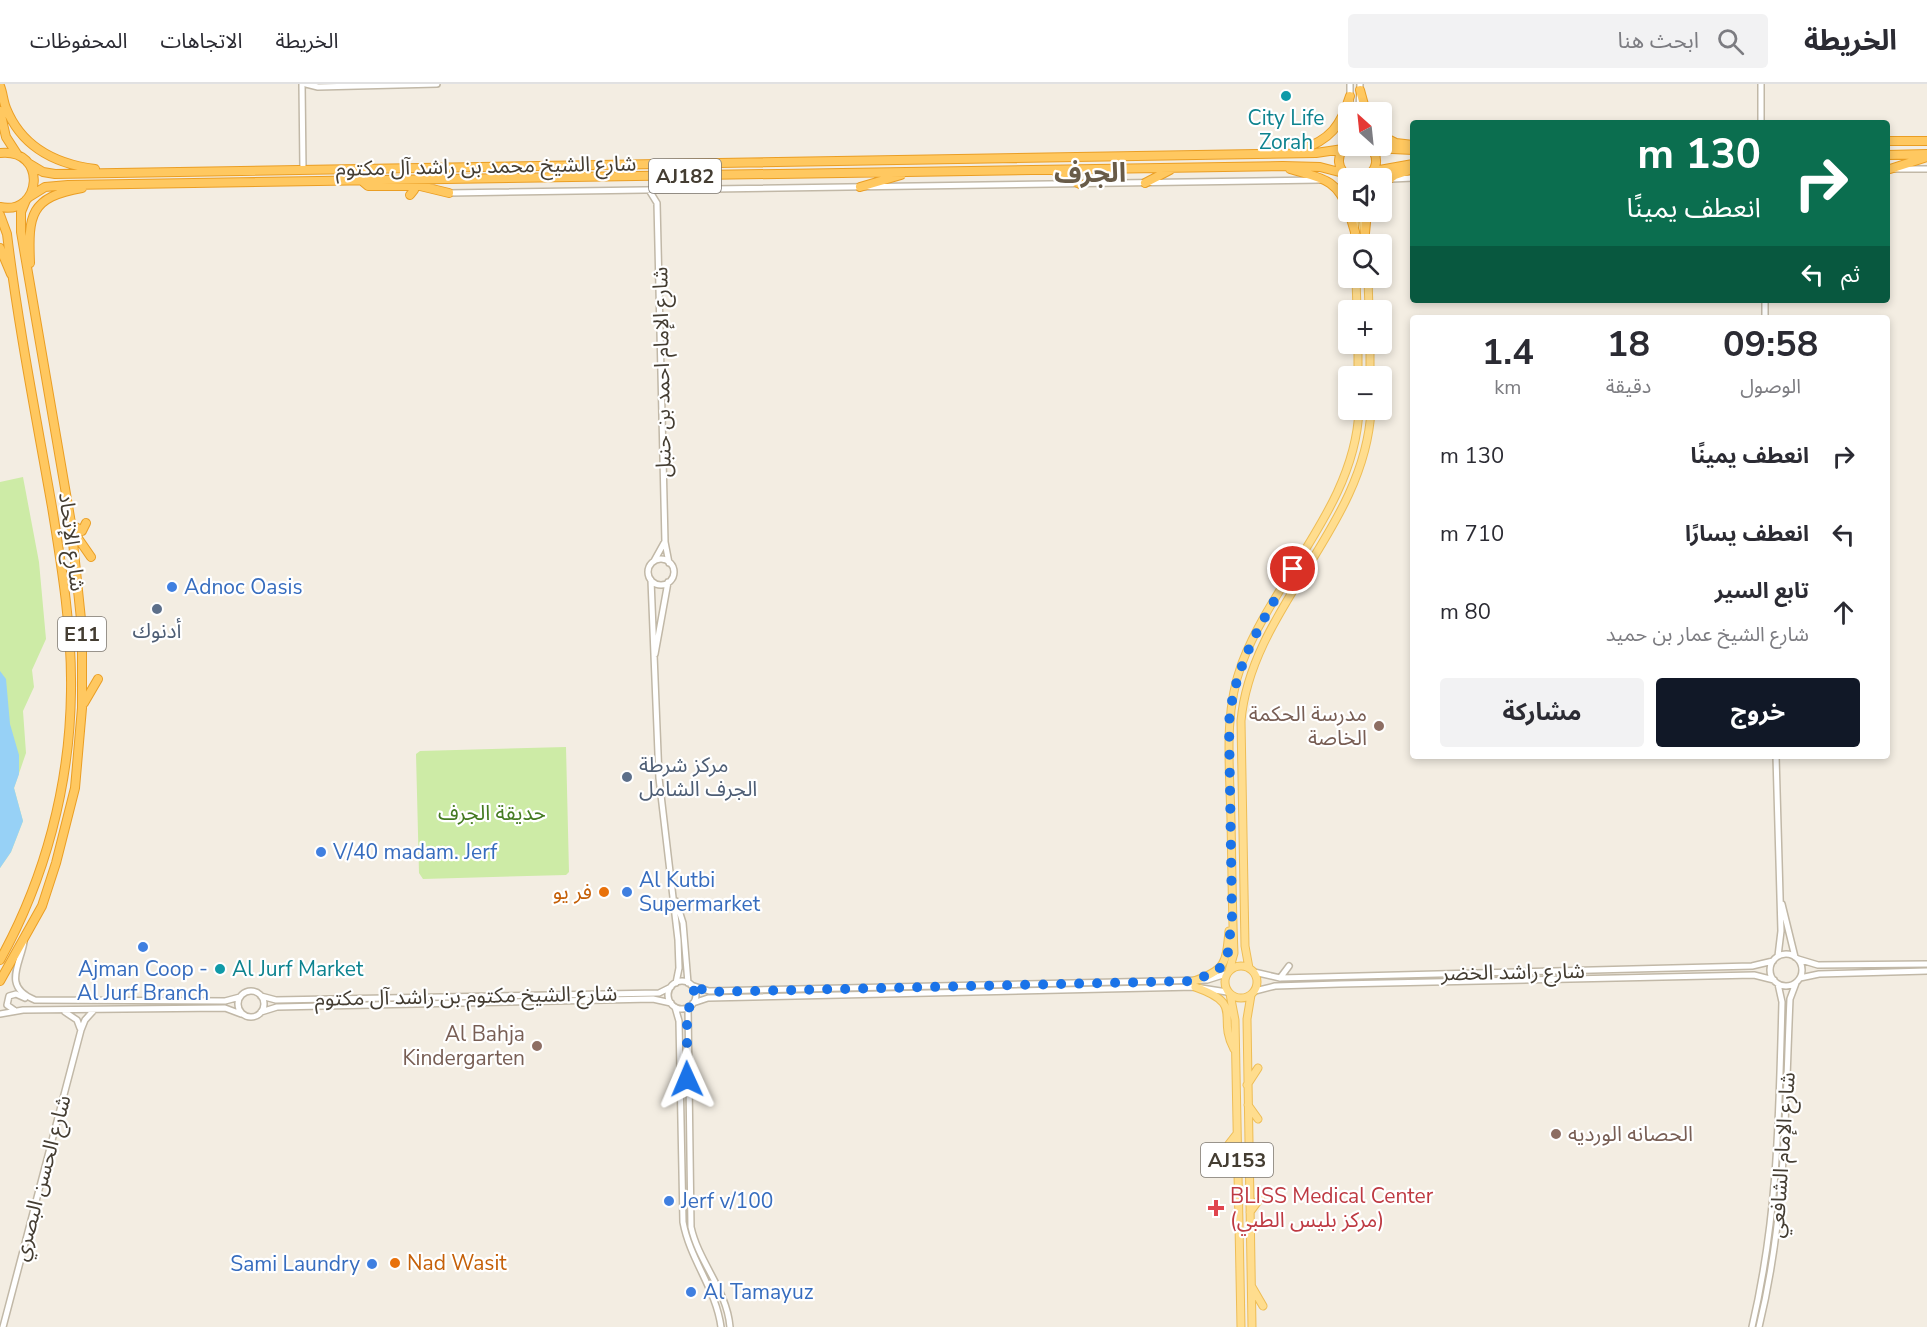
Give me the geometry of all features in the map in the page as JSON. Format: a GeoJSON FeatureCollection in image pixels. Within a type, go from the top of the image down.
{"type":"FeatureCollection","features":[{"type":"Feature","properties":{"kind":"highway"},"geometry":{"type":"LineString","coordinates":[[0,86],[7,110],[29,143],[66,164],[117,172]]}},
{"type":"Feature","properties":{"kind":"highway"},"geometry":{"type":"LineString","coordinates":[[1360,87],[1364,102]]}},
{"type":"Feature","properties":{"kind":"highway"},"geometry":{"type":"LineString","coordinates":[[1293,153],[1322,142],[1333,133],[1342,121],[1350,96]]}},
{"type":"Feature","properties":{"kind":"highway"},"geometry":{"type":"LineString","coordinates":[[0,111],[6,137],[17,154]]}},
{"type":"Feature","properties":{"kind":"highway"},"geometry":{"type":"LineString","coordinates":[[1890,141],[1926,140]]}},
{"type":"Feature","properties":{"kind":"highway"},"geometry":{"type":"LineString","coordinates":[[1392,141],[1410,145]]}},
{"type":"Feature","properties":{"kind":"highway","name":"شارع الشيخ محمد بن راشد آل مكتوم"},"geometry":{"type":"LineString","coordinates":[[17,154],[28,163],[49,174],[1293,153],[1338,147]]}},
{"type":"Feature","properties":{"kind":"highway"},"geometry":{"type":"LineString","coordinates":[[1392,148],[1410,150]]}},
{"type":"Feature","properties":{"kind":"highway"},"geometry":{"type":"LineString","coordinates":[[0,153],[17,154]]}},
{"type":"Feature","properties":{"kind":"highway"},"geometry":{"type":"LineString","coordinates":[[1890,155],[1927,156]]}},
{"type":"Feature","properties":{"kind":"highway"},"geometry":{"type":"LineString","coordinates":[[1890,170],[1927,156]]}},
{"type":"Feature","properties":{"kind":"highway","name":"شارع الإتحاد"},"geometry":{"type":"LineString","coordinates":[[0,981],[24,941],[50,885],[75,788],[82,708],[82,628],[72,527],[27,276],[20,222],[34,183],[28,163]]}},
{"type":"Feature","properties":{"kind":"highway"},"geometry":{"type":"LineString","coordinates":[[1392,170],[1410,165]]}},
{"type":"Feature","properties":{"kind":"highway","name":"شارع الشيخ محمد بن راشد آل مكتوم"},"geometry":{"type":"LineString","coordinates":[[0,207],[13,208],[49,186],[102,184],[1283,166],[1320,167],[1338,173]]}},
{"type":"Feature","properties":{"kind":"highway"},"geometry":{"type":"LineString","coordinates":[[1283,166],[1319,176],[1338,190]]}},
{"type":"Feature","properties":{"kind":"highway"},"geometry":{"type":"LineString","coordinates":[[1145,183],[1173,168]]}},
{"type":"Feature","properties":{"kind":"highway"},"geometry":{"type":"LineString","coordinates":[[1392,178],[1410,170]]}},
{"type":"Feature","properties":{"kind":"highway"},"geometry":{"type":"LineString","coordinates":[[1054,171],[1080,184]]}},
{"type":"Feature","properties":{"kind":"highway"},"geometry":{"type":"LineString","coordinates":[[860,187],[906,172]]}},
{"type":"Feature","properties":{"kind":"highway"},"geometry":{"type":"LineString","coordinates":[[362,181],[368,186],[412,186],[449,193]]}},
{"type":"Feature","properties":{"kind":"highway"},"geometry":{"type":"LineString","coordinates":[[27,276],[30,262],[28,228],[39,205],[64,191],[102,184]]}},
{"type":"Feature","properties":{"kind":"highway"},"geometry":{"type":"LineString","coordinates":[[410,195],[414,192],[412,186]]}},
{"type":"Feature","properties":{"kind":"highway","name":"شارع الإتحاد"},"geometry":{"type":"LineString","coordinates":[[0,215],[6,228],[61,561],[71,690],[61,787],[50,837],[26,907],[0,960]]}},
{"type":"Feature","properties":{"kind":"highway"},"geometry":{"type":"LineString","coordinates":[[1352,222],[1355,232]]}},
{"type":"Feature","properties":{"kind":"highway"},"geometry":{"type":"LineString","coordinates":[[1365,222],[1365,233]]}},
{"type":"Feature","properties":{"kind":"highway"},"geometry":{"type":"LineString","coordinates":[[0,248],[12,275]]}},
{"type":"Feature","properties":{"kind":"highway"},"geometry":{"type":"LineString","coordinates":[[72,527],[80,531],[86,523]]}},
{"type":"Feature","properties":{"kind":"highway"},"geometry":{"type":"LineString","coordinates":[[72,527],[91,557]]}},
{"type":"Feature","properties":{"kind":"highway"},"geometry":{"type":"LineString","coordinates":[[82,708],[98,679]]}},
{"type":"Feature","properties":{"kind":"main road"},"geometry":{"type":"LineString","coordinates":[[1354,222],[1355,232]]}},
{"type":"Feature","properties":{"kind":"main road"},"geometry":{"type":"LineString","coordinates":[[1358,420],[1356,441],[1342,482],[1248,648],[1233,693],[1229,724],[1234,952],[1224,983],[1228,993],[1240,999],[1253,993],[1257,981],[1251,970],[1245,936],[1241,721],[1244,699],[1258,657],[1355,482],[1367,446],[1370,420]]}},
{"type":"Feature","properties":{"kind":"main road"},"geometry":{"type":"LineString","coordinates":[[1195,984],[1214,974],[1225,962],[1232,917]]}},
{"type":"Feature","properties":{"kind":"main road"},"geometry":{"type":"LineString","coordinates":[[1228,973],[1239,966],[1251,970]]}},
{"type":"Feature","properties":{"kind":"main road"},"geometry":{"type":"LineString","coordinates":[[1195,984],[1224,1003],[1228,1014],[1230,1040],[1236,1051]]}},
{"type":"Feature","properties":{"kind":"main road","name":"AJ153"},"geometry":{"type":"LineString","coordinates":[[1228,993],[1235,1014],[1241,1327]]}},
{"type":"Feature","properties":{"kind":"main road","name":"AJ153"},"geometry":{"type":"LineString","coordinates":[[1252,1327],[1247,1019],[1253,993]]}},
{"type":"Feature","properties":{"kind":"main road"},"geometry":{"type":"LineString","coordinates":[[1247,1085],[1258,1068]]}},
{"type":"Feature","properties":{"kind":"main road"},"geometry":{"type":"LineString","coordinates":[[1248,1105],[1258,1119]]}},
{"type":"Feature","properties":{"kind":"main road"},"geometry":{"type":"LineString","coordinates":[[1229,1144],[1236,1135]]}},
{"type":"Feature","properties":{"kind":"main road"},"geometry":{"type":"LineString","coordinates":[[1250,1212],[1261,1197]]}},
{"type":"Feature","properties":{"kind":"main road"},"geometry":{"type":"LineString","coordinates":[[1230,1203],[1239,1209]]}},
{"type":"Feature","properties":{"kind":"main road"},"geometry":{"type":"LineString","coordinates":[[1251,1285],[1263,1306]]}},
{"type":"Feature","properties":{"kind":"street"},"geometry":{"type":"LineString","coordinates":[[302,84],[303,169]]}},
{"type":"Feature","properties":{"kind":"street"},"geometry":{"type":"LineString","coordinates":[[306,84],[314,87],[437,84]]}},
{"type":"Feature","properties":{"kind":"street"},"geometry":{"type":"LineString","coordinates":[[1350,84],[1350,102]]}},
{"type":"Feature","properties":{"kind":"street"},"geometry":{"type":"LineString","coordinates":[[1761,84],[1762,120]]}},
{"type":"Feature","properties":{"kind":"street"},"geometry":{"type":"LineString","coordinates":[[1359,102],[1360,87]]}},
{"type":"Feature","properties":{"kind":"street"},"geometry":{"type":"LineString","coordinates":[[1890,170],[1927,169]]}},
{"type":"Feature","properties":{"kind":"street"},"geometry":{"type":"LineString","coordinates":[[1392,181],[1410,178]]}},
{"type":"Feature","properties":{"kind":"street"},"geometry":{"type":"LineString","coordinates":[[449,193],[1329,182]]}},
{"type":"Feature","properties":{"kind":"street"},"geometry":{"type":"LineString","coordinates":[[649,190],[657,203],[665,190]]}},
{"type":"Feature","properties":{"kind":"street","name":"شارع الإمام احمد بن حنبل"},"geometry":{"type":"LineString","coordinates":[[657,203],[665,542],[669,562]]}},
{"type":"Feature","properties":{"kind":"street"},"geometry":{"type":"LineString","coordinates":[[665,542],[648,570],[651,580],[659,778],[675,899],[679,968],[668,996],[679,1021],[683,1222],[691,1253],[713,1296],[721,1327]]}},
{"type":"Feature","properties":{"kind":"street"},"geometry":{"type":"LineString","coordinates":[[654,561],[662,559],[669,562],[673,573],[668,582],[663,623],[654,659]]}},
{"type":"Feature","properties":{"kind":"street"},"geometry":{"type":"LineString","coordinates":[[651,580],[659,584],[668,582]]}},
{"type":"Feature","properties":{"kind":"street"},"geometry":{"type":"LineString","coordinates":[[1776,759],[1780,897],[1778,956]]}},
{"type":"Feature","properties":{"kind":"street"},"geometry":{"type":"LineString","coordinates":[[1780,897],[1796,958],[1802,970],[1796,983],[1787,986],[1776,982],[1770,973],[1773,961],[1778,956],[1789,954],[1796,958],[1818,965],[1927,964]]}},
{"type":"Feature","properties":{"kind":"street"},"geometry":{"type":"LineString","coordinates":[[675,899],[682,923],[690,984],[695,993],[690,1005],[691,1227],[701,1257],[725,1300],[730,1327]]}},
{"type":"Feature","properties":{"kind":"street"},"geometry":{"type":"LineString","coordinates":[[24,941],[15,976],[20,990],[32,999]]}},
{"type":"Feature","properties":{"kind":"street","name":"شارع راشد الخضر"},"geometry":{"type":"LineString","coordinates":[[1251,970],[1268,977],[1280,978],[1752,966],[1773,961]]}},
{"type":"Feature","properties":{"kind":"street"},"geometry":{"type":"LineString","coordinates":[[1280,978],[1288,966]]}},
{"type":"Feature","properties":{"kind":"street"},"geometry":{"type":"LineString","coordinates":[[1800,978],[1819,974],[1927,971]]}},
{"type":"Feature","properties":{"kind":"street"},"geometry":{"type":"LineString","coordinates":[[673,1005],[690,1005],[708,998],[1195,984],[1228,973]]}},
{"type":"Feature","properties":{"kind":"street","name":"شارع راشد الخضر"},"geometry":{"type":"LineString","coordinates":[[1253,993],[1275,986],[1459,981],[1754,975],[1776,982]]}},
{"type":"Feature","properties":{"kind":"street","name":"شارع الإمام الشافعي"},"geometry":{"type":"LineString","coordinates":[[1752,1327],[1770,1235],[1778,1160],[1782,1002],[1776,982]]}},
{"type":"Feature","properties":{"kind":"street","name":"شارع الإمام الشافعي"},"geometry":{"type":"LineString","coordinates":[[1759,1327],[1773,1261],[1783,1185],[1790,999],[1796,983]]}},
{"type":"Feature","properties":{"kind":"street"},"geometry":{"type":"LineString","coordinates":[[673,985],[690,984],[709,992],[1195,984],[1228,993]]}},
{"type":"Feature","properties":{"kind":"street","name":"شارع الشيخ مكتوم بن راشد آل مكتوم"},"geometry":{"type":"LineString","coordinates":[[261,996],[276,1000],[659,993],[673,985]]}},
{"type":"Feature","properties":{"kind":"street"},"geometry":{"type":"LineString","coordinates":[[0,1014],[15,1010],[225,1008],[252,1017],[261,1012],[264,1006],[261,996],[250,991],[225,1002],[87,1002],[32,999],[18,994],[11,995],[7,1005],[15,1010]]}},
{"type":"Feature","properties":{"kind":"street"},"geometry":{"type":"LineString","coordinates":[[240,997],[237,1004],[241,1014]]}},
{"type":"Feature","properties":{"kind":"street","name":"شارع الشيخ مكتوم بن راشد آل مكتوم"},"geometry":{"type":"LineString","coordinates":[[261,1012],[277,1007],[653,999],[673,1005]]}},
{"type":"Feature","properties":{"kind":"street","name":"شارع الحسن البصري"},"geometry":{"type":"LineString","coordinates":[[3,1327],[81,1030],[87,1016],[94,1010]]}},
{"type":"Feature","properties":{"kind":"street"},"geometry":{"type":"LineString","coordinates":[[62,1011],[77,1020],[81,1030]]}},
{"type":"Feature","properties":{"kind":"green space"},"geometry":{"type":"Polygon","coordinates":[[[23,477],[39,562],[46,639],[32,670],[34,687],[23,711],[26,753],[14,788],[23,821],[11,852],[0,868],[0,482],[23,477]]]}},
{"type":"Feature","properties":{"kind":"green space","name":"حديقة الجرف"},"geometry":{"type":"Polygon","coordinates":[[[566,747],[569,872],[566,875],[423,879],[419,873],[416,754],[420,751],[566,747]]]}},
{"type":"Feature","properties":{"kind":"water"},"geometry":{"type":"Polygon","coordinates":[[[0,671],[6,679],[10,724],[19,755],[19,774],[14,788],[23,821],[11,852],[0,868],[0,671]]]}},
{"type":"Feature","properties":{"kind":"place","name":"City Life Zorah"},"geometry":{"type":"Point","coordinates":[1286,96]}},
{"type":"Feature","properties":{"kind":"place","name":"Adnoc Oasis"},"geometry":{"type":"Point","coordinates":[172,587]}},
{"type":"Feature","properties":{"kind":"place","name":"أدنوك"},"geometry":{"type":"Point","coordinates":[157,609]}},
{"type":"Feature","properties":{"kind":"place","name":"مدرسة الحكمة الخاصة"},"geometry":{"type":"Point","coordinates":[1379,726]}},
{"type":"Feature","properties":{"kind":"place","name":"مركز شرطة الجرف الشامل"},"geometry":{"type":"Point","coordinates":[627,777]}},
{"type":"Feature","properties":{"kind":"place","name":"V/40 madam. Jerf"},"geometry":{"type":"Point","coordinates":[321,852]}},
{"type":"Feature","properties":{"kind":"place","name":"فر يو"},"geometry":{"type":"Point","coordinates":[604,892]}},
{"type":"Feature","properties":{"kind":"place","name":"Al Kutbi Supermarket"},"geometry":{"type":"Point","coordinates":[627,892]}},
{"type":"Feature","properties":{"kind":"place","name":"Ajman Coop - Al Jurf Branch"},"geometry":{"type":"Point","coordinates":[143,947]}},
{"type":"Feature","properties":{"kind":"place","name":"Al Jurf Market"},"geometry":{"type":"Point","coordinates":[220,969]}},
{"type":"Feature","properties":{"kind":"place","name":"Al Bahja Kindergarten"},"geometry":{"type":"Point","coordinates":[537,1046]}},
{"type":"Feature","properties":{"kind":"place","name":"الحصانه الورديه"},"geometry":{"type":"Point","coordinates":[1556,1134]}},
{"type":"Feature","properties":{"kind":"place","name":"Jerf v/100"},"geometry":{"type":"Point","coordinates":[669,1201]}},
{"type":"Feature","properties":{"kind":"place","name":"BLISS Medical Center (مركز بليس الطبي)"},"geometry":{"type":"Point","coordinates":[1216,1208]}},
{"type":"Feature","properties":{"kind":"place","name":"Nad Wasit"},"geometry":{"type":"Point","coordinates":[395,1263]}},
{"type":"Feature","properties":{"kind":"place","name":"Sami Laundry"},"geometry":{"type":"Point","coordinates":[372,1264]}},
{"type":"Feature","properties":{"kind":"place","name":"Al Tamayuz"},"geometry":{"type":"Point","coordinates":[691,1292]}},
{"type":"Feature","properties":{"kind":"district","name":"الجرف"},"geometry":{"type":"Point","coordinates":[1090,173]}},
{"type":"Feature","properties":{"kind":"route"},"geometry":{"type":"LineString","coordinates":[[687,1079],[686,1020],[688,1007],[694,1000],[695,993],[691,985],[701,991],[709,992],[1194,981],[1214,974],[1227,957],[1232,917],[1229,724],[1233,693],[1248,648],[1293,569]]}}]}
